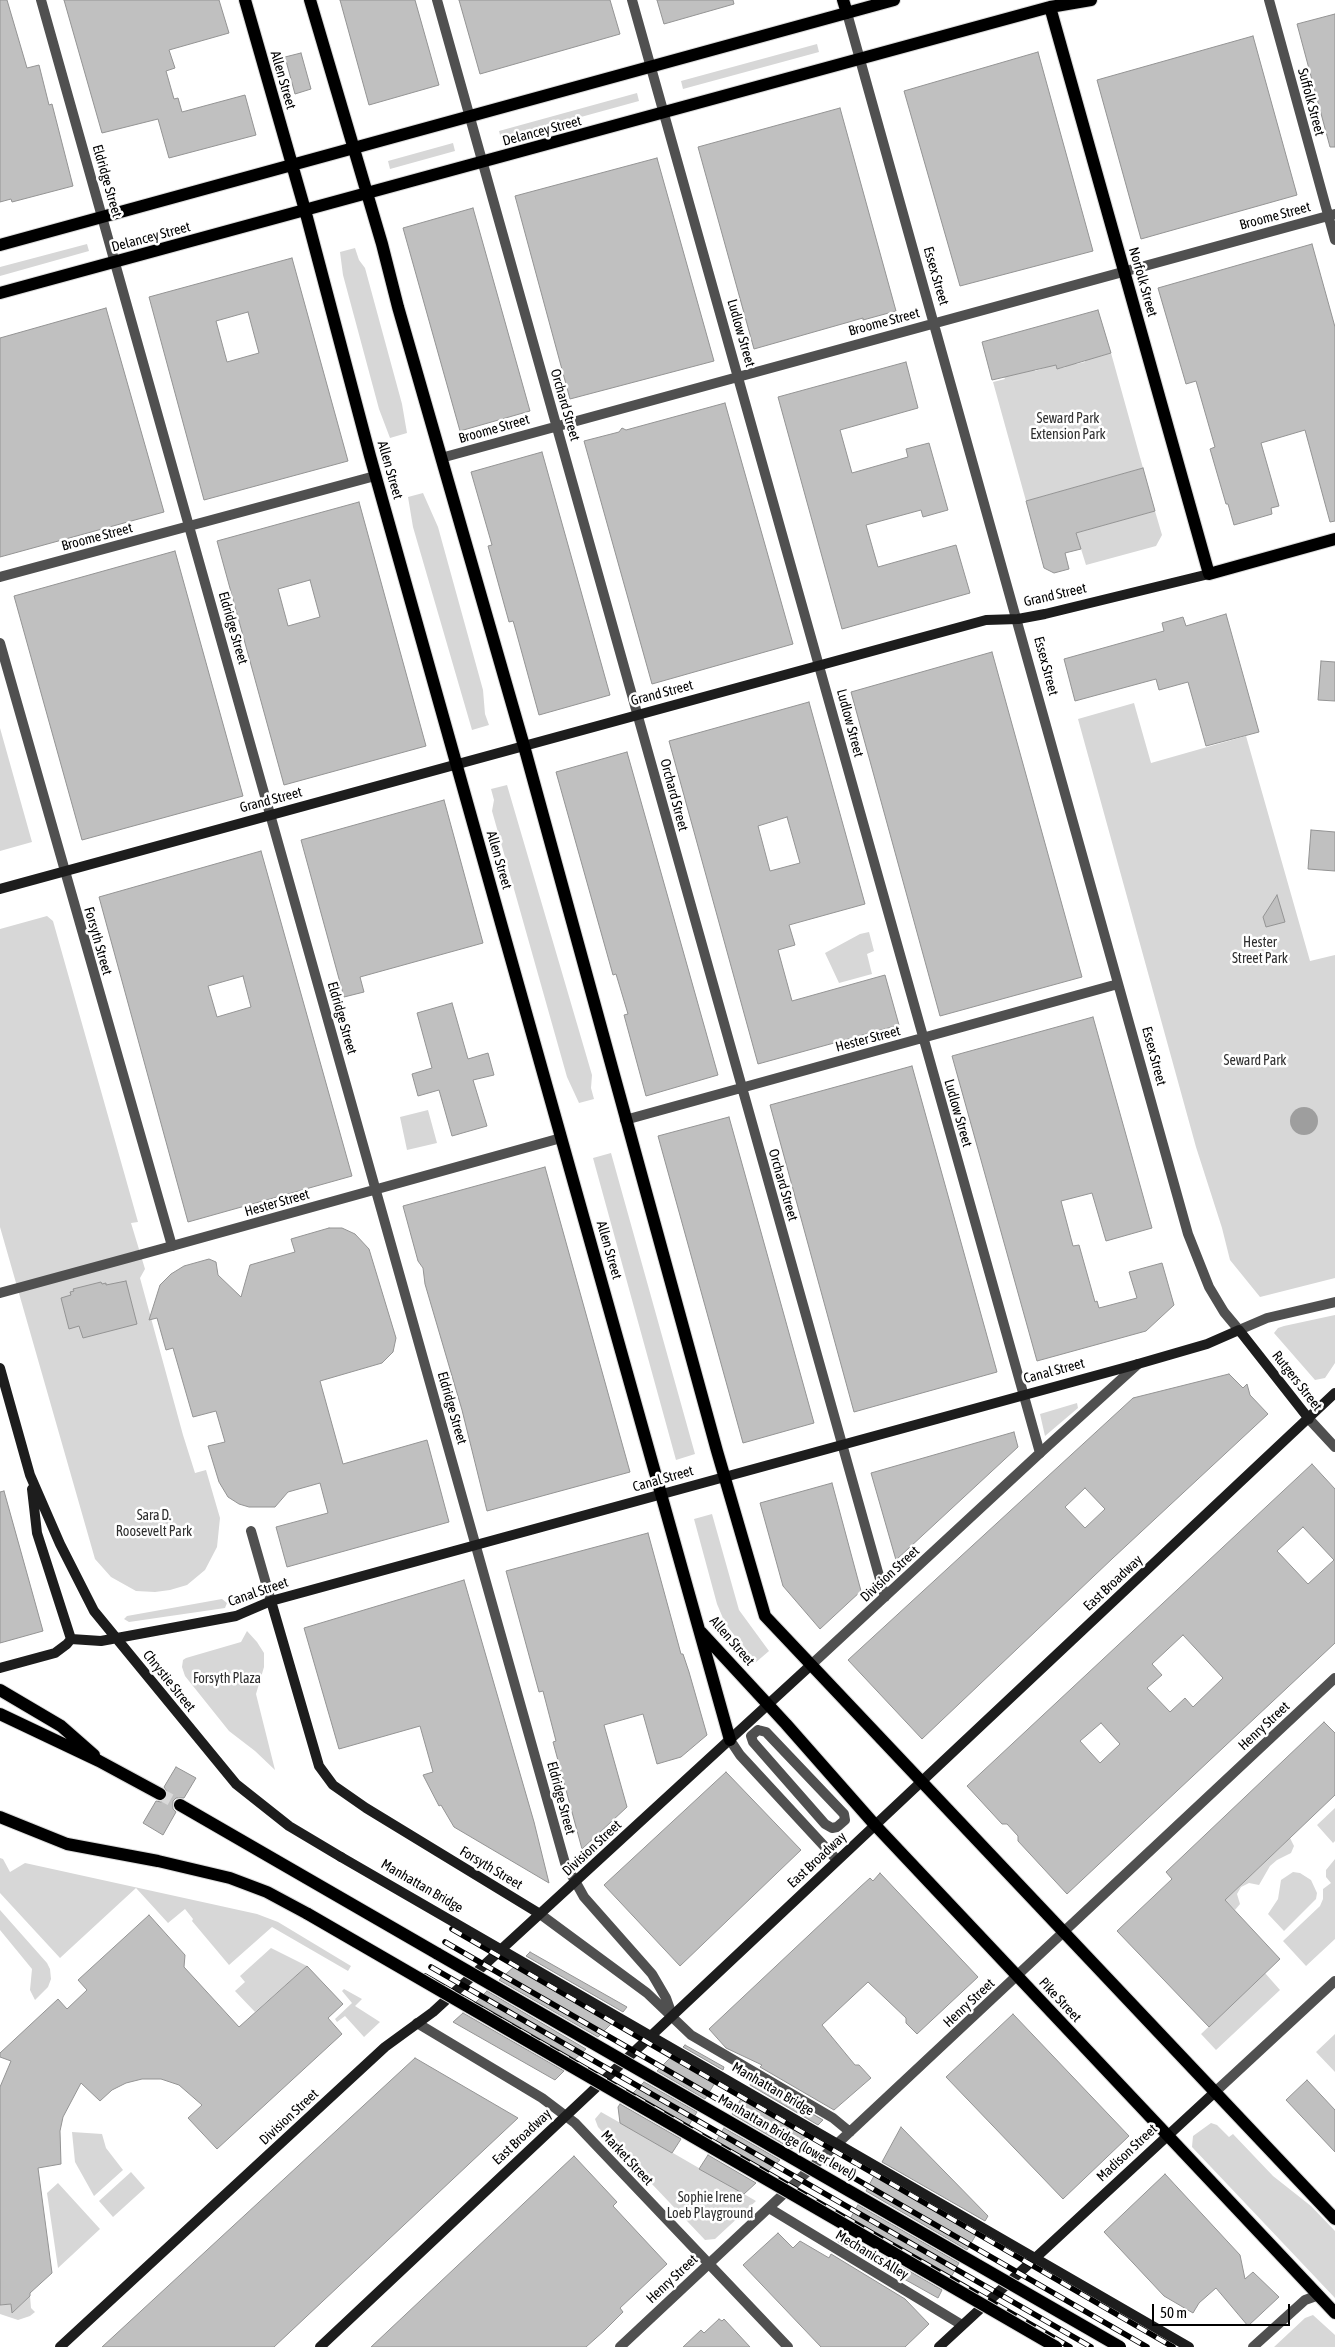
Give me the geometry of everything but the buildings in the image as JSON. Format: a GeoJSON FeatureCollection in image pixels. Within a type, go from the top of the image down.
{"type":"FeatureCollection","features":[{"type":"Feature","properties":{"kind":"main road","name":"Allen Street"},"geometry":{"type":"LineString","coordinates":[[245,0],[305,210],[375,476],[699,1630],[768,1704]]}},
{"type":"Feature","properties":{"kind":"main road"},"geometry":{"type":"LineString","coordinates":[[310,0],[524,746],[724,1478],[765,1616],[1335,2219]]}},
{"type":"Feature","properties":{"kind":"main road","name":"Essex Street"},"geometry":{"type":"LineString","coordinates":[[844,0],[847,13]]}},
{"type":"Feature","properties":{"kind":"main road"},"geometry":{"type":"LineString","coordinates":[[0,245],[894,0]]}},
{"type":"Feature","properties":{"kind":"main road","name":"Delancey Street"},"geometry":{"type":"LineString","coordinates":[[0,293],[860,60],[1049,4],[1092,0]]}},
{"type":"Feature","properties":{"kind":"main road","name":"Norfolk Street"},"geometry":{"type":"LineString","coordinates":[[1049,4],[1209,574]]}},
{"type":"Feature","properties":{"kind":"main road","name":"Grand Street"},"geometry":{"type":"LineString","coordinates":[[0,889],[986,620],[1018,619],[1209,574],[1335,539]]}},
{"type":"Feature","properties":{"kind":"main road","name":"Canal Street"},"geometry":{"type":"LineString","coordinates":[[71,1639],[87,1641],[117,1638],[236,1616],[271,1601],[662,1496],[1138,1364],[1207,1344],[1239,1330]]}},
{"type":"Feature","properties":{"kind":"main road","name":"Rutgers Street"},"geometry":{"type":"LineString","coordinates":[[1239,1330],[1309,1419]]}},
{"type":"Feature","properties":{"kind":"main road","name":"Chrystie Street"},"geometry":{"type":"LineString","coordinates":[[0,1368],[30,1476],[87,1600],[236,1784],[288,1826],[341,1857]]}},
{"type":"Feature","properties":{"kind":"main road","name":"East Broadway"},"geometry":{"type":"LineString","coordinates":[[320,2347],[1335,1394]]}},
{"type":"Feature","properties":{"kind":"main road","name":"Chrystie Street"},"geometry":{"type":"LineString","coordinates":[[30,1476],[37,1533],[71,1639]]}},
{"type":"Feature","properties":{"kind":"main road","name":"Forsyth Street"},"geometry":{"type":"LineString","coordinates":[[271,1601],[319,1766],[333,1785],[366,1808],[540,1914]]}},
{"type":"Feature","properties":{"kind":"main road"},"geometry":{"type":"LineString","coordinates":[[699,1630],[730,1740]]}},
{"type":"Feature","properties":{"kind":"main road"},"geometry":{"type":"LineString","coordinates":[[0,1668],[55,1653],[71,1639]]}},
{"type":"Feature","properties":{"kind":"main road","name":"Division Street"},"geometry":{"type":"LineString","coordinates":[[60,2347],[385,2047],[417,2024],[540,1914],[811,1665]]}},
{"type":"Feature","properties":{"kind":"main road"},"geometry":{"type":"LineString","coordinates":[[0,1690],[61,1726],[82,1743],[99,1761]]}},
{"type":"Feature","properties":{"kind":"main road","name":"Pike Street"},"geometry":{"type":"LineString","coordinates":[[768,1704],[875,1825],[1335,2313]]}},
{"type":"Feature","properties":{"kind":"main road"},"geometry":{"type":"LineString","coordinates":[[0,1714],[99,1761],[160,1794]]}},
{"type":"Feature","properties":{"kind":"main road","name":"Manhattan Bridge (lower level)"},"geometry":{"type":"LineString","coordinates":[[180,1806],[1120,2347]]}},
{"type":"Feature","properties":{"kind":"main road"},"geometry":{"type":"LineString","coordinates":[[1,1818],[67,1844],[158,1861],[230,1878],[267,1892],[1056,2347]]}},
{"type":"Feature","properties":{"kind":"main road","name":"Manhattan Bridge"},"geometry":{"type":"LineString","coordinates":[[341,1857],[1189,2347]]}},
{"type":"Feature","properties":{"kind":"main road","name":"Madison Street"},"geometry":{"type":"LineString","coordinates":[[939,2347],[1167,2134],[1215,2092]]}},
{"type":"Feature","properties":{"kind":"street","name":"Eldridge Street"},"geometry":{"type":"LineString","coordinates":[[42,0],[565,1863],[574,1883],[594,1910],[652,1974],[666,1998],[672,2015]]}},
{"type":"Feature","properties":{"kind":"street","name":"Orchard Street"},"geometry":{"type":"LineString","coordinates":[[437,0],[481,163],[638,715],[884,1597]]}},
{"type":"Feature","properties":{"kind":"street","name":"Ludlow Street"},"geometry":{"type":"LineString","coordinates":[[632,0],[739,376],[923,1038],[1025,1394],[1040,1453]]}},
{"type":"Feature","properties":{"kind":"street","name":"Suffolk Street"},"geometry":{"type":"LineString","coordinates":[[1269,0],[1332,215],[1335,240]]}},
{"type":"Feature","properties":{"kind":"street","name":"Essex Street"},"geometry":{"type":"LineString","coordinates":[[847,13],[1018,619],[1188,1234],[1209,1287],[1224,1312],[1239,1330]]}},
{"type":"Feature","properties":{"kind":"street","name":"Broome Street"},"geometry":{"type":"LineString","coordinates":[[441,458],[1332,215]]}},
{"type":"Feature","properties":{"kind":"street","name":"Broome Street"},"geometry":{"type":"LineString","coordinates":[[0,577],[375,476]]}},
{"type":"Feature","properties":{"kind":"street","name":"Forsyth Street"},"geometry":{"type":"LineString","coordinates":[[0,643],[172,1246]]}},
{"type":"Feature","properties":{"kind":"street","name":"Hester Street"},"geometry":{"type":"LineString","coordinates":[[625,1120],[1118,984]]}},
{"type":"Feature","properties":{"kind":"street","name":"Hester Street"},"geometry":{"type":"LineString","coordinates":[[0,1293],[562,1138]]}},
{"type":"Feature","properties":{"kind":"street","name":"Canal Street"},"geometry":{"type":"LineString","coordinates":[[1239,1330],[1267,1318],[1335,1302]]}},
{"type":"Feature","properties":{"kind":"street","name":"Division Street"},"geometry":{"type":"LineString","coordinates":[[811,1665],[1138,1364]]}},
{"type":"Feature","properties":{"kind":"street","name":"Rutgers Street"},"geometry":{"type":"LineString","coordinates":[[1309,1419],[1335,1447]]}},
{"type":"Feature","properties":{"kind":"street","name":"Forsyth Street"},"geometry":{"type":"LineString","coordinates":[[251,1531],[271,1601]]}},
{"type":"Feature","properties":{"kind":"street","name":"Henry Street"},"geometry":{"type":"LineString","coordinates":[[620,2347],[1018,1977],[1335,1678]]}},
{"type":"Feature","properties":{"kind":"street"},"geometry":{"type":"LineString","coordinates":[[758,1730],[766,1732],[844,1814],[845,1820],[837,1827],[832,1828],[825,1824],[751,1739],[751,1736],[758,1730]]}},
{"type":"Feature","properties":{"kind":"street"},"geometry":{"type":"LineString","coordinates":[[730,1740],[740,1755],[837,1860]]}},
{"type":"Feature","properties":{"kind":"street","name":"Forsyth Street"},"geometry":{"type":"LineString","coordinates":[[540,1914],[635,1984],[672,2015],[696,2039],[833,2118],[850,2132]]}},
{"type":"Feature","properties":{"kind":"street","name":"Madison Street"},"geometry":{"type":"LineString","coordinates":[[1215,2092],[1335,1981]]}},
{"type":"Feature","properties":{"kind":"street","name":"Market Street"},"geometry":{"type":"LineString","coordinates":[[417,2024],[542,2098],[585,2133],[788,2347]]}},
{"type":"Feature","properties":{"kind":"street","name":"Mechanics Alley"},"geometry":{"type":"LineString","coordinates":[[769,2208],[962,2325]]}},
{"type":"Feature","properties":{"kind":"street"},"geometry":{"type":"LineString","coordinates":[[1253,2347],[1305,2300],[1318,2296]]}},
{"type":"Feature","properties":{"kind":"green space"},"geometry":{"type":"Polygon","coordinates":[[[817,44],[819,52],[683,89],[681,81],[817,44]]]}},
{"type":"Feature","properties":{"kind":"green space"},"geometry":{"type":"Polygon","coordinates":[[[637,93],[639,101],[501,139],[499,131],[637,93]]]}},
{"type":"Feature","properties":{"kind":"green space"},"geometry":{"type":"Polygon","coordinates":[[[453,143],[455,151],[390,169],[388,161],[453,143]]]}},
{"type":"Feature","properties":{"kind":"green space"},"geometry":{"type":"Polygon","coordinates":[[[87,244],[89,251],[0,276],[0,267],[87,244]]]}},
{"type":"Feature","properties":{"kind":"green space"},"geometry":{"type":"Polygon","coordinates":[[[355,248],[359,260],[365,268],[402,404],[407,433],[390,438],[379,409],[343,275],[340,252],[355,248]]]}},
{"type":"Feature","properties":{"kind":"green space","name":"Seward Park Extension Park"},"geometry":{"type":"Polygon","coordinates":[[[1083,353],[1101,356],[1111,353],[1143,468],[1026,501],[993,382],[1005,379],[1004,377],[1032,363],[1035,371],[1047,367],[1054,361],[1057,369],[1066,367],[1065,362],[1074,360],[1076,364],[1085,362],[1083,353]]]}},
{"type":"Feature","properties":{"kind":"green space"},"geometry":{"type":"Polygon","coordinates":[[[423,493],[438,527],[483,690],[485,714],[489,725],[472,730],[413,527],[408,497],[423,493]]]}},
{"type":"Feature","properties":{"kind":"green space"},"geometry":{"type":"Polygon","coordinates":[[[1155,511],[1162,535],[1156,546],[1086,565],[1076,533],[1155,511]]]}},
{"type":"Feature","properties":{"kind":"green space"},"geometry":{"type":"Polygon","coordinates":[[[1134,703],[1151,763],[1246,736],[1310,961],[1335,955],[1335,1278],[1260,1297],[1230,1260],[1222,1228],[1196,1147],[1078,719],[1134,703]]]}},
{"type":"Feature","properties":{"kind":"green space"},"geometry":{"type":"Polygon","coordinates":[[[0,728],[32,842],[0,851],[0,728]]]}},
{"type":"Feature","properties":{"kind":"green space"},"geometry":{"type":"Polygon","coordinates":[[[507,785],[592,1075],[591,1088],[594,1099],[579,1103],[567,1077],[492,811],[494,800],[491,789],[507,785]]]}},
{"type":"Feature","properties":{"kind":"green space","name":"Sara D. Roosevelt Park"},"geometry":{"type":"Polygon","coordinates":[[[47,916],[53,921],[138,1222],[131,1223],[145,1269],[140,1278],[183,1435],[195,1473],[206,1470],[220,1518],[217,1547],[205,1570],[187,1585],[170,1590],[155,1592],[136,1591],[111,1577],[95,1559],[0,1227],[0,929],[47,916]]]}},
{"type":"Feature","properties":{"kind":"green space"},"geometry":{"type":"Polygon","coordinates":[[[869,932],[874,951],[867,954],[872,974],[839,983],[825,953],[860,934],[869,932]]]}},
{"type":"Feature","properties":{"kind":"green space"},"geometry":{"type":"Polygon","coordinates":[[[428,1110],[437,1143],[407,1150],[400,1117],[428,1110]]]}},
{"type":"Feature","properties":{"kind":"green space"},"geometry":{"type":"Polygon","coordinates":[[[611,1153],[695,1454],[676,1460],[593,1158],[611,1153]]]}},
{"type":"Feature","properties":{"kind":"green space"},"geometry":{"type":"Polygon","coordinates":[[[1335,1315],[1335,1363],[1325,1378],[1315,1380],[1274,1333],[1278,1328],[1284,1326],[1335,1315]]]}},
{"type":"Feature","properties":{"kind":"green space"},"geometry":{"type":"Polygon","coordinates":[[[1077,1403],[1078,1408],[1045,1436],[1040,1414],[1077,1403]]]}},
{"type":"Feature","properties":{"kind":"green space"},"geometry":{"type":"Polygon","coordinates":[[[712,1514],[739,1610],[769,1651],[755,1663],[725,1623],[717,1604],[694,1519],[712,1514]]]}},
{"type":"Feature","properties":{"kind":"green space"},"geometry":{"type":"Polygon","coordinates":[[[222,1599],[227,1603],[225,1608],[129,1622],[124,1619],[127,1616],[222,1599]]]}},
{"type":"Feature","properties":{"kind":"green space","name":"Forsyth Plaza"},"geometry":{"type":"Polygon","coordinates":[[[247,1631],[264,1653],[264,1667],[256,1694],[275,1770],[255,1751],[229,1731],[185,1676],[182,1667],[183,1660],[186,1658],[241,1642],[247,1631]]]}},
{"type":"Feature","properties":{"kind":"green space"},"geometry":{"type":"Polygon","coordinates":[[[1335,1808],[1335,1841],[1333,1843],[1317,1825],[1335,1808]]]}},
{"type":"Feature","properties":{"kind":"green space"},"geometry":{"type":"Polygon","coordinates":[[[1290,1838],[1294,1846],[1291,1853],[1270,1866],[1259,1885],[1249,1883],[1241,1887],[1237,1894],[1240,1904],[1235,1910],[1225,1900],[1290,1838]]]}},
{"type":"Feature","properties":{"kind":"green space"},"geometry":{"type":"Polygon","coordinates":[[[0,1858],[3,1859],[10,1872],[25,1863],[257,1914],[278,1922],[351,1966],[348,1971],[272,1927],[229,1965],[192,1921],[193,1919],[185,1909],[168,1923],[136,1888],[60,1958],[0,1893],[0,1858]]]}},
{"type":"Feature","properties":{"kind":"green space"},"geometry":{"type":"Polygon","coordinates":[[[1335,1859],[1335,1939],[1306,1966],[1283,1941],[1320,1906],[1323,1899],[1323,1889],[1331,1883],[1326,1877],[1326,1870],[1335,1859]]]}},
{"type":"Feature","properties":{"kind":"green space"},"geometry":{"type":"Polygon","coordinates":[[[1293,1872],[1300,1873],[1311,1880],[1317,1893],[1316,1899],[1284,1931],[1268,1914],[1278,1899],[1281,1880],[1293,1872]]]}},
{"type":"Feature","properties":{"kind":"green space"},"geometry":{"type":"Polygon","coordinates":[[[0,1910],[47,1963],[50,1969],[51,1979],[48,1987],[35,2000],[30,1990],[32,1969],[0,1930],[0,1910]]]}},
{"type":"Feature","properties":{"kind":"green space"},"geometry":{"type":"Polygon","coordinates":[[[271,1948],[307,1966],[255,2012],[235,1991],[245,1982],[240,1976],[271,1948]]]}},
{"type":"Feature","properties":{"kind":"green space"},"geometry":{"type":"Polygon","coordinates":[[[1265,1973],[1280,1990],[1216,2050],[1201,2034],[1265,1973]]]}},
{"type":"Feature","properties":{"kind":"green space"},"geometry":{"type":"Polygon","coordinates":[[[344,1989],[362,1999],[355,2006],[380,2022],[364,2037],[345,2016],[337,2022],[335,2019],[352,2003],[342,1991],[344,1989]]]}},
{"type":"Feature","properties":{"kind":"green space"},"geometry":{"type":"Polygon","coordinates":[[[1335,2034],[1335,2072],[1316,2052],[1335,2034]]]}},
{"type":"Feature","properties":{"kind":"green space","name":"Sophie Irene Loeb Playground"},"geometry":{"type":"Polygon","coordinates":[[[601,2112],[756,2201],[715,2239],[705,2240],[598,2127],[595,2119],[601,2112]]]}},
{"type":"Feature","properties":{"kind":"green space"},"geometry":{"type":"Polygon","coordinates":[[[1211,2123],[1217,2125],[1229,2137],[1233,2134],[1273,2176],[1311,2206],[1335,2231],[1335,2298],[1192,2147],[1193,2136],[1211,2123]]]}},
{"type":"Feature","properties":{"kind":"green space"},"geometry":{"type":"Polygon","coordinates":[[[72,2132],[102,2134],[106,2148],[123,2170],[94,2196],[75,2162],[72,2132]]]}},
{"type":"Feature","properties":{"kind":"green space"},"geometry":{"type":"Polygon","coordinates":[[[131,2172],[145,2188],[113,2217],[99,2201],[131,2172]]]}},
{"type":"Feature","properties":{"kind":"green space"},"geometry":{"type":"Polygon","coordinates":[[[58,2183],[100,2229],[58,2268],[47,2193],[58,2183]]]}},
{"type":"Feature","properties":{"kind":"green space"},"geometry":{"type":"Polygon","coordinates":[[[30,2296],[31,2308],[35,2312],[30,2316],[18,2320],[0,2314],[0,2305],[8,2304],[10,2297],[13,2312],[30,2296]]]}},
{"type":"Feature","properties":{"kind":"green space"},"geometry":{"type":"Polygon","coordinates":[[[1313,2315],[1335,2335],[1335,2347],[1274,2347],[1305,2318],[1313,2315]]]}},
{"type":"Feature","properties":{"kind":"shaded area"},"geometry":{"type":"Polygon","coordinates":[[[1304,1107],[1314,1111],[1318,1121],[1314,1131],[1304,1135],[1294,1131],[1290,1121],[1294,1111],[1304,1107]]]}},
{"type":"Feature","properties":{"kind":"tunnel"},"geometry":{"type":"LineString","coordinates":[[160,1794],[180,1805]]}},
{"type":"Feature","properties":{"kind":"railway"},"geometry":{"type":"LineString","coordinates":[[452,1929],[1173,2347]]}},
{"type":"Feature","properties":{"kind":"railway"},"geometry":{"type":"LineString","coordinates":[[445,1942],[1147,2347]]}},
{"type":"Feature","properties":{"kind":"railway"},"geometry":{"type":"LineString","coordinates":[[431,1967],[1091,2347]]}},
{"type":"Feature","properties":{"kind":"railway"},"geometry":{"type":"LineString","coordinates":[[425,1976],[1070,2347]]}},
{"type":"Feature","properties":{"kind":"park label","name":"Hester Street Park"},"geometry":{"type":"Point","coordinates":[1260,952]}},
{"type":"Feature","properties":{"kind":"park label","name":"Seward Park"},"geometry":{"type":"Point","coordinates":[1255,1061]}}]}
